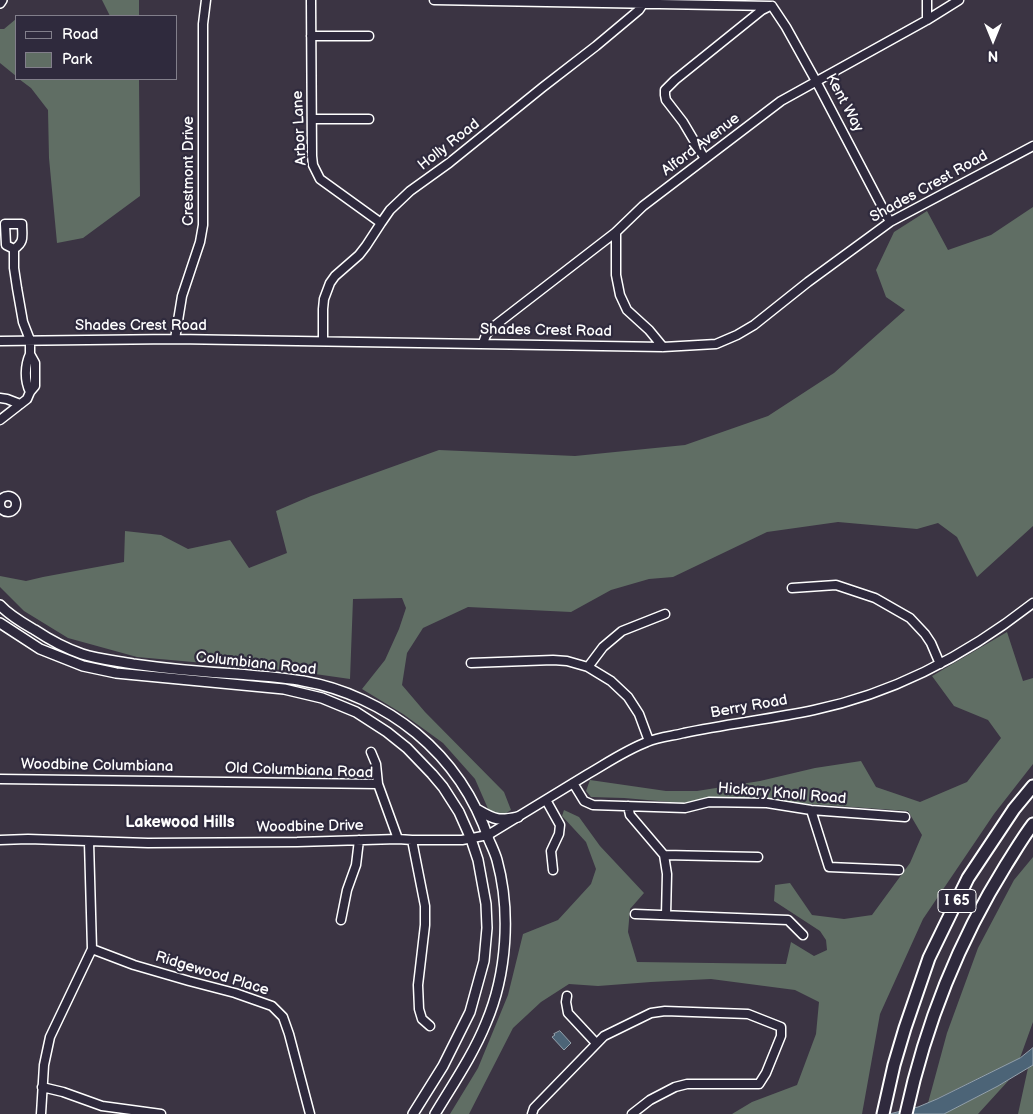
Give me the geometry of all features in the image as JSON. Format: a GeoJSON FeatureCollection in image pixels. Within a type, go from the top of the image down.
{"type":"FeatureCollection","features":[{"type":"Feature","properties":{"kind":"highway","name":"I 65"},"geometry":{"type":"LineString","coordinates":[[883,1114],[905,1028],[929,958],[968,878],[1014,809],[1033,786]]}},
{"type":"Feature","properties":{"kind":"highway","name":"I 65"},"geometry":{"type":"LineString","coordinates":[[906,1114],[921,1052],[942,990],[975,918],[995,882],[1033,824]]}},
{"type":"Feature","properties":{"kind":"main road","name":"Columbiana Road"},"geometry":{"type":"LineString","coordinates":[[0,605],[7,613],[53,641],[84,654],[169,669],[285,678],[318,684],[344,692],[376,707],[399,721],[420,736],[440,756],[460,781],[477,809],[497,861],[504,900],[505,948],[499,981],[487,1022],[472,1052],[435,1114]]}},
{"type":"Feature","properties":{"kind":"main road","name":"Columbiana Road"},"geometry":{"type":"LineString","coordinates":[[0,623],[40,650],[83,666],[116,673],[284,689],[317,697],[345,707],[387,732],[417,757],[443,787],[459,812],[478,860],[486,904],[487,928],[484,961],[470,1012],[443,1066],[413,1114]]}},
{"type":"Feature","properties":{"kind":"main road"},"geometry":{"type":"LineString","coordinates":[[284,689],[285,678]]}},
{"type":"Feature","properties":{"kind":"main road"},"geometry":{"type":"LineString","coordinates":[[477,809],[496,820],[518,817]]}},
{"type":"Feature","properties":{"kind":"street","name":"Crestmont Drive"},"geometry":{"type":"LineString","coordinates":[[176,339],[182,296],[204,225],[203,24],[206,0]]}},
{"type":"Feature","properties":{"kind":"street","name":"Arbor Lane"},"geometry":{"type":"LineString","coordinates":[[311,0],[313,165],[320,179],[380,223]]}},
{"type":"Feature","properties":{"kind":"street"},"geometry":{"type":"LineString","coordinates":[[434,0],[644,4],[773,3]]}},
{"type":"Feature","properties":{"kind":"street"},"geometry":{"type":"LineString","coordinates":[[926,0],[927,20]]}},
{"type":"Feature","properties":{"kind":"street","name":"Alford Avenue"},"geometry":{"type":"LineString","coordinates":[[483,343],[486,335],[493,327],[616,232],[643,206],[781,101],[927,20],[959,0]]}},
{"type":"Feature","properties":{"kind":"street"},"geometry":{"type":"LineString","coordinates":[[705,158],[683,122],[666,100],[666,90],[674,80],[773,3]]}},
{"type":"Feature","properties":{"kind":"street","name":"Kent Way"},"geometry":{"type":"LineString","coordinates":[[773,3],[890,222]]}},
{"type":"Feature","properties":{"kind":"street","name":"Holly Road"},"geometry":{"type":"LineString","coordinates":[[323,341],[324,299],[330,283],[335,276],[359,255],[390,210],[410,191],[449,163],[596,46],[644,4]]}},
{"type":"Feature","properties":{"kind":"street"},"geometry":{"type":"LineString","coordinates":[[311,36],[369,36]]}},
{"type":"Feature","properties":{"kind":"street"},"geometry":{"type":"LineString","coordinates":[[312,120],[370,119]]}},
{"type":"Feature","properties":{"kind":"street","name":"Shades Crest Road"},"geometry":{"type":"LineString","coordinates":[[0,341],[176,339],[663,347],[716,344],[754,325],[808,282],[890,222],[1033,146]]}},
{"type":"Feature","properties":{"kind":"street"},"geometry":{"type":"LineString","coordinates":[[616,232],[616,275],[620,295],[627,310],[649,330],[663,347]]}},
{"type":"Feature","properties":{"kind":"street"},"geometry":{"type":"LineString","coordinates":[[0,420],[27,399],[35,386],[35,363],[30,354],[30,340],[23,322],[16,288],[14,249]]}},
{"type":"Feature","properties":{"kind":"street"},"geometry":{"type":"LineString","coordinates":[[0,398],[20,404]]}},
{"type":"Feature","properties":{"kind":"street"},"geometry":{"type":"LineString","coordinates":[[792,588],[836,585],[875,598],[910,618],[931,643],[940,664]]}},
{"type":"Feature","properties":{"kind":"street","name":"Berry Road"},"geometry":{"type":"LineString","coordinates":[[471,839],[488,835],[622,754],[649,741],[698,730],[816,709],[895,685],[940,664],[980,641],[1033,603]]}},
{"type":"Feature","properties":{"kind":"street"},"geometry":{"type":"LineString","coordinates":[[588,667],[603,647],[622,631],[665,614]]}},
{"type":"Feature","properties":{"kind":"street"},"geometry":{"type":"LineString","coordinates":[[471,663],[553,660],[567,661],[588,667],[611,681],[628,698],[639,714],[649,741]]}},
{"type":"Feature","properties":{"kind":"street"},"geometry":{"type":"LineString","coordinates":[[371,752],[376,764],[378,784]]}},
{"type":"Feature","properties":{"kind":"street","name":"Woodbine Columbiana"},"geometry":{"type":"LineString","coordinates":[[0,779],[193,781]]}},
{"type":"Feature","properties":{"kind":"street","name":"Old Columbiana Road"},"geometry":{"type":"LineString","coordinates":[[193,781],[378,784],[398,839]]}},
{"type":"Feature","properties":{"kind":"street","name":"Hickory Knoll Road"},"geometry":{"type":"LineString","coordinates":[[573,784],[588,804],[685,808],[709,802],[767,804],[811,810],[905,817]]}},
{"type":"Feature","properties":{"kind":"street"},"geometry":{"type":"LineString","coordinates":[[546,800],[560,825],[559,834],[551,851],[553,870]]}},
{"type":"Feature","properties":{"kind":"street"},"geometry":{"type":"LineString","coordinates":[[628,806],[630,815],[664,855],[667,874],[666,915]]}},
{"type":"Feature","properties":{"kind":"street"},"geometry":{"type":"LineString","coordinates":[[811,810],[828,867],[899,870]]}},
{"type":"Feature","properties":{"kind":"street","name":"Woodbine Drive"},"geometry":{"type":"LineString","coordinates":[[0,840],[148,843],[471,839]]}},
{"type":"Feature","properties":{"kind":"street"},"geometry":{"type":"LineString","coordinates":[[341,920],[347,890],[356,865],[359,840]]}},
{"type":"Feature","properties":{"kind":"street"},"geometry":{"type":"LineString","coordinates":[[412,840],[425,906],[425,925],[418,985],[419,1009],[422,1020],[430,1026]]}},
{"type":"Feature","properties":{"kind":"street"},"geometry":{"type":"LineString","coordinates":[[41,1114],[44,1065],[50,1037],[92,949],[88,842]]}},
{"type":"Feature","properties":{"kind":"street"},"geometry":{"type":"LineString","coordinates":[[664,855],[758,857]]}},
{"type":"Feature","properties":{"kind":"street"},"geometry":{"type":"LineString","coordinates":[[635,914],[788,920],[803,935]]}},
{"type":"Feature","properties":{"kind":"street","name":"Ridgewood Place"},"geometry":{"type":"LineString","coordinates":[[92,949],[134,965],[189,982],[235,993],[272,1006],[283,1017],[289,1034],[310,1114]]}},
{"type":"Feature","properties":{"kind":"street"},"geometry":{"type":"LineString","coordinates":[[567,996],[568,1013],[596,1043]]}},
{"type":"Feature","properties":{"kind":"street"},"geometry":{"type":"LineString","coordinates":[[532,1114],[534,1108],[604,1036],[651,1013],[665,1011],[748,1014],[780,1027],[781,1036],[766,1073],[759,1084],[687,1084],[675,1087],[650,1100],[632,1114]]}},
{"type":"Feature","properties":{"kind":"street"},"geometry":{"type":"LineString","coordinates":[[42,1087],[102,1106],[161,1114]]}},
{"type":"Feature","properties":{"kind":"green space"},"geometry":{"type":"Polygon","coordinates":[[[102,0],[139,0],[139,15],[110,15],[102,0]]]}},
{"type":"Feature","properties":{"kind":"green space"},"geometry":{"type":"Polygon","coordinates":[[[15,20],[15,75],[0,63],[0,29],[4,29],[15,20]]]}},
{"type":"Feature","properties":{"kind":"green space"},"geometry":{"type":"Polygon","coordinates":[[[20,80],[139,80],[140,196],[83,238],[57,243],[49,158],[48,110],[31,88],[20,80]]]}},
{"type":"Feature","properties":{"kind":"green space"},"geometry":{"type":"Polygon","coordinates":[[[1033,207],[1033,526],[977,577],[957,537],[938,523],[917,529],[838,522],[767,532],[673,577],[649,579],[611,590],[571,612],[468,607],[423,628],[407,653],[402,685],[425,712],[504,792],[511,810],[503,815],[489,811],[475,779],[443,743],[403,714],[362,689],[385,660],[399,629],[406,608],[402,598],[353,599],[350,679],[294,671],[137,657],[68,638],[24,611],[0,587],[0,576],[26,581],[124,562],[125,531],[161,535],[188,549],[230,540],[249,568],[287,553],[276,511],[311,496],[439,450],[575,456],[685,445],[768,416],[834,373],[905,310],[886,297],[876,270],[894,232],[927,211],[948,250],[991,235],[1033,207]]]}},
{"type":"Feature","properties":{"kind":"green space"},"geometry":{"type":"Polygon","coordinates":[[[1007,632],[1023,681],[1033,678],[1033,764],[994,814],[923,919],[880,1014],[862,1114],[732,1114],[752,1102],[797,1085],[816,1034],[819,1002],[795,990],[711,979],[598,986],[569,984],[541,1002],[513,1028],[469,1114],[450,1114],[478,1068],[508,995],[523,934],[558,920],[591,884],[596,869],[586,842],[562,816],[564,810],[579,817],[600,846],[644,893],[630,909],[628,932],[637,962],[786,964],[791,942],[814,956],[827,950],[826,940],[820,931],[774,901],[775,885],[790,883],[812,915],[844,919],[872,915],[910,863],[922,835],[908,811],[727,798],[682,803],[591,797],[586,791],[590,780],[666,791],[697,791],[861,761],[876,787],[920,802],[967,782],[1001,738],[988,720],[954,706],[932,676],[1007,632]]]}},
{"type":"Feature","properties":{"kind":"green space"},"geometry":{"type":"Polygon","coordinates":[[[1033,857],[1033,1022],[1020,1058],[928,1103],[947,1033],[978,948],[1014,880],[1033,857]]]}},
{"type":"Feature","properties":{"kind":"green space"},"geometry":{"type":"Polygon","coordinates":[[[1033,1065],[1033,1114],[1018,1114],[1028,1068],[1033,1065]]]}},
{"type":"Feature","properties":{"kind":"green space"},"geometry":{"type":"Polygon","coordinates":[[[1009,1080],[978,1114],[944,1114],[998,1086],[1009,1080]]]}},
{"type":"Feature","properties":{"kind":"water"},"geometry":{"type":"Polygon","coordinates":[[[560,1031],[571,1043],[564,1050],[552,1037],[560,1031]]]}},
{"type":"Feature","properties":{"kind":"water"},"geometry":{"type":"Polygon","coordinates":[[[1033,1048],[1033,1065],[998,1086],[944,1114],[889,1114],[918,1107],[937,1099],[1020,1058],[1033,1048]]]}},
{"type":"Feature","properties":{"kind":"district","name":"Lakewood Hills"},"geometry":{"type":"Point","coordinates":[180,823]}}]}
